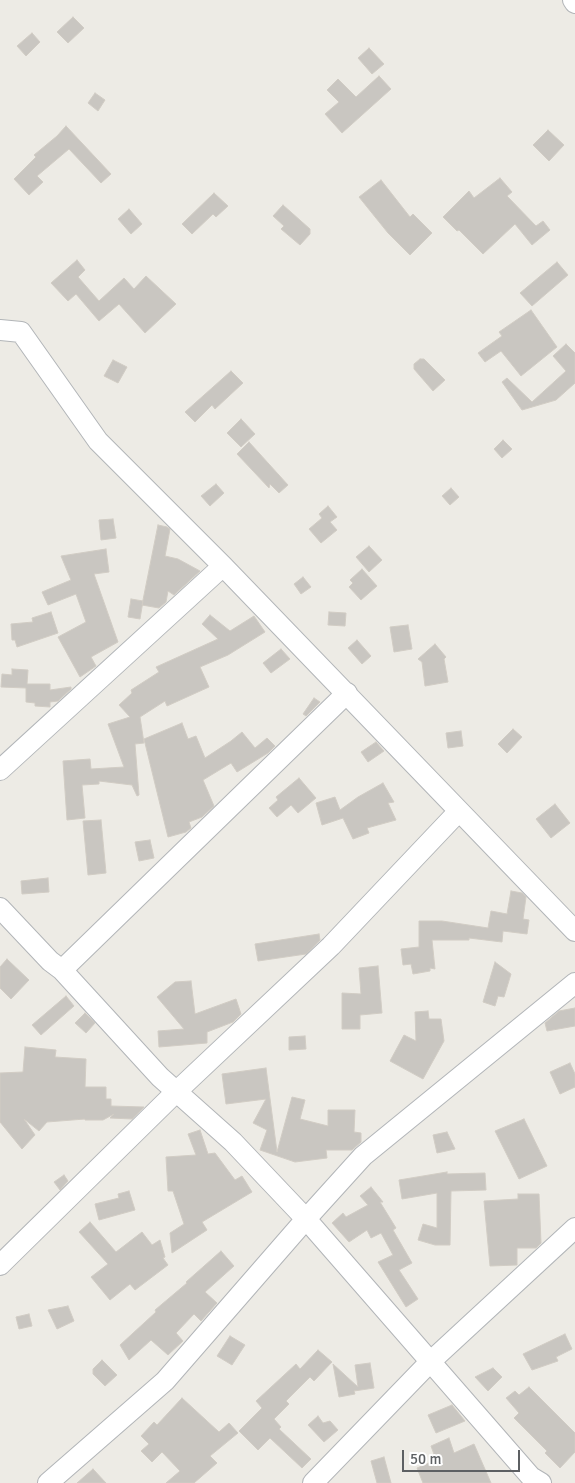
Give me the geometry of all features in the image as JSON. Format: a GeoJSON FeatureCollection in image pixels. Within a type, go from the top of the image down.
{"type":"FeatureCollection","features":[{"type":"Feature","properties":{"kind":"street"},"geometry":{"type":"LineString","coordinates":[[0,330],[21,332],[98,441],[347,693],[575,931]]}},
{"type":"Feature","properties":{"kind":"street"},"geometry":{"type":"LineString","coordinates":[[0,770],[223,566]]}},
{"type":"Feature","properties":{"kind":"street"},"geometry":{"type":"LineString","coordinates":[[62,970],[347,693]]}},
{"type":"Feature","properties":{"kind":"street"},"geometry":{"type":"LineString","coordinates":[[0,1265],[176,1092],[331,946],[459,811]]}},
{"type":"Feature","properties":{"kind":"street"},"geometry":{"type":"LineString","coordinates":[[0,908],[50,961],[62,970],[126,1041],[176,1092],[232,1142],[306,1219],[531,1477],[541,1483]]}},
{"type":"Feature","properties":{"kind":"street"},"geometry":{"type":"LineString","coordinates":[[48,1483],[165,1381],[363,1156],[575,983]]}},
{"type":"Feature","properties":{"kind":"street"},"geometry":{"type":"LineString","coordinates":[[313,1483],[430,1362],[575,1228]]}},
{"type":"Feature","properties":{"kind":"building"},"geometry":{"type":"Polygon","coordinates":[[[73,17],[84,28],[68,43],[57,32],[73,17]]]}},
{"type":"Feature","properties":{"kind":"building"},"geometry":{"type":"Polygon","coordinates":[[[32,33],[40,42],[26,56],[17,46],[32,33]]]}},
{"type":"Feature","properties":{"kind":"building"},"geometry":{"type":"Polygon","coordinates":[[[369,48],[384,64],[372,74],[358,58],[369,48]]]}},
{"type":"Feature","properties":{"kind":"building"},"geometry":{"type":"Polygon","coordinates":[[[379,76],[391,89],[342,133],[325,114],[339,102],[327,90],[338,79],[356,97],[379,76]]]}},
{"type":"Feature","properties":{"kind":"building"},"geometry":{"type":"Polygon","coordinates":[[[95,93],[105,100],[98,111],[88,103],[95,93]]]}},
{"type":"Feature","properties":{"kind":"building"},"geometry":{"type":"Polygon","coordinates":[[[66,126],[111,174],[101,183],[69,149],[37,176],[43,182],[29,195],[14,179],[36,157],[34,155],[66,126]]]}},
{"type":"Feature","properties":{"kind":"building"},"geometry":{"type":"Polygon","coordinates":[[[548,130],[564,145],[549,161],[533,145],[548,130]]]}},
{"type":"Feature","properties":{"kind":"building"},"geometry":{"type":"Polygon","coordinates":[[[500,178],[512,192],[507,196],[536,226],[543,221],[550,230],[532,245],[515,224],[483,254],[443,217],[469,191],[474,198],[500,178]]]}},
{"type":"Feature","properties":{"kind":"building"},"geometry":{"type":"Polygon","coordinates":[[[381,180],[410,217],[413,214],[432,233],[410,255],[388,233],[359,197],[381,180]]]}},
{"type":"Feature","properties":{"kind":"building"},"geometry":{"type":"Polygon","coordinates":[[[214,193],[228,206],[216,217],[213,214],[192,234],[182,224],[214,193]]]}},
{"type":"Feature","properties":{"kind":"building"},"geometry":{"type":"Polygon","coordinates":[[[283,205],[310,229],[310,234],[300,245],[281,229],[284,226],[273,216],[283,205]]]}},
{"type":"Feature","properties":{"kind":"building"},"geometry":{"type":"Polygon","coordinates":[[[129,209],[142,224],[131,234],[118,219],[129,209]]]}},
{"type":"Feature","properties":{"kind":"building"},"geometry":{"type":"Polygon","coordinates":[[[77,260],[85,270],[78,277],[99,301],[124,278],[134,289],[146,276],[176,304],[145,333],[119,304],[99,321],[76,294],[68,301],[51,283],[77,260]]]}},
{"type":"Feature","properties":{"kind":"building"},"geometry":{"type":"Polygon","coordinates":[[[557,262],[568,275],[532,306],[520,293],[557,262]]]}},
{"type":"Feature","properties":{"kind":"building"},"geometry":{"type":"Polygon","coordinates":[[[531,310],[557,347],[521,376],[501,351],[485,362],[478,353],[502,336],[499,332],[531,310]]]}},
{"type":"Feature","properties":{"kind":"building"},"geometry":{"type":"Polygon","coordinates":[[[566,344],[575,353],[575,383],[556,400],[522,410],[502,382],[507,378],[532,402],[566,371],[553,356],[566,344]]]}},
{"type":"Feature","properties":{"kind":"building"},"geometry":{"type":"Polygon","coordinates":[[[420,359],[424,359],[445,380],[433,391],[414,369],[414,364],[420,359]]]}},
{"type":"Feature","properties":{"kind":"building"},"geometry":{"type":"Polygon","coordinates":[[[113,360],[127,367],[118,383],[104,376],[113,360]]]}},
{"type":"Feature","properties":{"kind":"building"},"geometry":{"type":"Polygon","coordinates":[[[231,371],[243,383],[215,409],[212,405],[195,422],[185,412],[231,371]]]}},
{"type":"Feature","properties":{"kind":"building"},"geometry":{"type":"Polygon","coordinates":[[[241,419],[255,434],[241,447],[227,433],[241,419]]]}},
{"type":"Feature","properties":{"kind":"building"},"geometry":{"type":"Polygon","coordinates":[[[503,440],[512,449],[502,458],[494,449],[503,440]]]}},
{"type":"Feature","properties":{"kind":"building"},"geometry":{"type":"Polygon","coordinates":[[[249,442],[288,485],[279,493],[270,484],[269,488],[237,454],[249,442]]]}},
{"type":"Feature","properties":{"kind":"building"},"geometry":{"type":"Polygon","coordinates":[[[216,484],[224,493],[210,506],[201,496],[216,484]]]}},
{"type":"Feature","properties":{"kind":"building"},"geometry":{"type":"Polygon","coordinates":[[[451,488],[459,497],[450,505],[442,496],[451,488]]]}},
{"type":"Feature","properties":{"kind":"building"},"geometry":{"type":"Polygon","coordinates":[[[328,506],[337,517],[330,522],[337,530],[321,543],[309,529],[322,518],[319,514],[328,506]]]}},
{"type":"Feature","properties":{"kind":"building"},"geometry":{"type":"Polygon","coordinates":[[[113,519],[116,538],[101,540],[99,520],[113,519]]]}},
{"type":"Feature","properties":{"kind":"building"},"geometry":{"type":"Polygon","coordinates":[[[158,525],[170,529],[165,556],[178,559],[200,571],[174,595],[168,591],[166,602],[159,608],[142,605],[158,525]]]}},
{"type":"Feature","properties":{"kind":"building"},"geometry":{"type":"Polygon","coordinates":[[[369,546],[382,560],[369,572],[356,557],[369,546]]]}},
{"type":"Feature","properties":{"kind":"building"},"geometry":{"type":"Polygon","coordinates":[[[106,549],[109,572],[94,574],[118,642],[91,657],[96,666],[80,677],[58,637],[86,622],[76,594],[48,605],[42,592],[71,580],[61,556],[106,549]]]}},
{"type":"Feature","properties":{"kind":"building"},"geometry":{"type":"Polygon","coordinates":[[[362,569],[377,586],[361,600],[349,587],[353,583],[350,580],[362,569]]]}},
{"type":"Feature","properties":{"kind":"building"},"geometry":{"type":"Polygon","coordinates":[[[303,577],[311,587],[301,594],[294,584],[303,577]]]}},
{"type":"Feature","properties":{"kind":"building"},"geometry":{"type":"Polygon","coordinates":[[[131,599],[143,601],[140,619],[128,617],[131,599]]]}},
{"type":"Feature","properties":{"kind":"building"},"geometry":{"type":"Polygon","coordinates":[[[51,612],[58,633],[17,647],[15,640],[12,640],[11,624],[33,622],[32,618],[51,612]]]}},
{"type":"Feature","properties":{"kind":"building"},"geometry":{"type":"Polygon","coordinates":[[[329,612],[346,613],[345,626],[328,625],[329,612]]]}},
{"type":"Feature","properties":{"kind":"building"},"geometry":{"type":"Polygon","coordinates":[[[210,615],[230,631],[254,616],[265,632],[228,655],[200,667],[209,687],[167,706],[165,701],[140,717],[144,743],[135,744],[139,795],[137,796],[132,785],[99,781],[99,784],[82,785],[85,818],[67,820],[63,761],[90,759],[91,769],[124,767],[108,724],[130,717],[119,705],[132,693],[131,690],[159,672],[156,667],[218,639],[202,624],[210,615]]]}},
{"type":"Feature","properties":{"kind":"building"},"geometry":{"type":"Polygon","coordinates":[[[408,625],[412,649],[394,652],[390,627],[408,625]]]}},
{"type":"Feature","properties":{"kind":"building"},"geometry":{"type":"Polygon","coordinates":[[[357,640],[371,656],[362,664],[348,648],[357,640]]]}},
{"type":"Feature","properties":{"kind":"building"},"geometry":{"type":"Polygon","coordinates":[[[435,644],[446,657],[444,659],[448,682],[425,686],[422,662],[418,659],[435,644]]]}},
{"type":"Feature","properties":{"kind":"building"},"geometry":{"type":"Polygon","coordinates":[[[281,649],[290,659],[271,673],[263,663],[281,649]]]}},
{"type":"Feature","properties":{"kind":"building"},"geometry":{"type":"Polygon","coordinates":[[[12,669],[28,670],[27,684],[50,684],[50,690],[71,687],[71,689],[58,701],[50,702],[50,707],[35,706],[35,703],[26,702],[26,688],[1,687],[2,674],[12,675],[12,669]]]}},
{"type":"Feature","properties":{"kind":"building"},"geometry":{"type":"Polygon","coordinates":[[[314,698],[320,702],[306,716],[303,714],[314,698]]]}},
{"type":"Feature","properties":{"kind":"building"},"geometry":{"type":"Polygon","coordinates":[[[182,723],[188,739],[196,736],[205,758],[242,732],[255,748],[267,738],[275,746],[268,753],[237,772],[231,763],[203,780],[214,806],[202,817],[189,822],[191,828],[186,832],[168,837],[144,739],[182,723]]]}},
{"type":"Feature","properties":{"kind":"building"},"geometry":{"type":"Polygon","coordinates":[[[513,729],[522,737],[507,753],[498,744],[513,729]]]}},
{"type":"Feature","properties":{"kind":"building"},"geometry":{"type":"Polygon","coordinates":[[[461,731],[463,746],[448,748],[446,733],[461,731]]]}},
{"type":"Feature","properties":{"kind":"building"},"geometry":{"type":"Polygon","coordinates":[[[376,742],[384,751],[368,762],[361,752],[376,742]]]}},
{"type":"Feature","properties":{"kind":"building"},"geometry":{"type":"Polygon","coordinates":[[[299,778],[316,798],[298,813],[291,805],[277,817],[269,808],[278,800],[276,797],[299,778]]]}},
{"type":"Feature","properties":{"kind":"building"},"geometry":{"type":"Polygon","coordinates":[[[383,783],[394,802],[388,803],[396,820],[367,828],[369,833],[353,839],[343,818],[322,825],[316,803],[335,797],[340,810],[383,783]]]}},
{"type":"Feature","properties":{"kind":"building"},"geometry":{"type":"Polygon","coordinates":[[[555,804],[570,823],[551,838],[536,819],[555,804]]]}},
{"type":"Feature","properties":{"kind":"building"},"geometry":{"type":"Polygon","coordinates":[[[101,820],[106,873],[88,875],[83,821],[101,820]]]}},
{"type":"Feature","properties":{"kind":"building"},"geometry":{"type":"Polygon","coordinates":[[[150,840],[154,858],[139,861],[135,842],[150,840]]]}},
{"type":"Feature","properties":{"kind":"building"},"geometry":{"type":"Polygon","coordinates":[[[48,878],[49,892],[22,894],[21,881],[48,878]]]}},
{"type":"Feature","properties":{"kind":"building"},"geometry":{"type":"Polygon","coordinates":[[[511,891],[522,893],[526,897],[523,919],[529,920],[527,934],[503,931],[502,942],[469,938],[469,940],[432,940],[435,969],[430,968],[430,971],[413,974],[411,964],[403,965],[401,949],[419,947],[419,921],[442,921],[488,928],[491,911],[507,914],[511,891]]]}},
{"type":"Feature","properties":{"kind":"building"},"geometry":{"type":"Polygon","coordinates":[[[319,934],[320,940],[306,954],[258,961],[255,944],[319,934]]]}},
{"type":"Feature","properties":{"kind":"building"},"geometry":{"type":"Polygon","coordinates":[[[7,959],[29,980],[11,999],[0,988],[0,967],[7,959]]]}},
{"type":"Feature","properties":{"kind":"building"},"geometry":{"type":"Polygon","coordinates":[[[495,962],[511,974],[504,997],[498,996],[495,1006],[483,1002],[495,962]]]}},
{"type":"Feature","properties":{"kind":"building"},"geometry":{"type":"Polygon","coordinates":[[[378,966],[382,1013],[360,1015],[360,1029],[342,1029],[342,993],[361,994],[359,968],[378,966]]]}},
{"type":"Feature","properties":{"kind":"building"},"geometry":{"type":"Polygon","coordinates":[[[191,981],[195,1014],[236,999],[241,1014],[233,1022],[207,1032],[207,1043],[159,1047],[158,1031],[184,1029],[157,997],[175,982],[191,981]]]}},
{"type":"Feature","properties":{"kind":"building"},"geometry":{"type":"Polygon","coordinates":[[[66,996],[74,1006],[41,1035],[32,1025],[66,996]]]}},
{"type":"Feature","properties":{"kind":"building"},"geometry":{"type":"Polygon","coordinates":[[[575,1008],[575,1026],[547,1031],[545,1023],[559,1011],[575,1008]]]}},
{"type":"Feature","properties":{"kind":"building"},"geometry":{"type":"Polygon","coordinates":[[[428,1011],[429,1019],[441,1019],[444,1041],[423,1079],[390,1061],[404,1035],[416,1041],[415,1012],[428,1011]]]}},
{"type":"Feature","properties":{"kind":"building"},"geometry":{"type":"Polygon","coordinates":[[[85,1013],[95,1023],[86,1033],[75,1023],[85,1013]]]}},
{"type":"Feature","properties":{"kind":"building"},"geometry":{"type":"Polygon","coordinates":[[[305,1036],[306,1049],[289,1050],[289,1037],[305,1036]]]}},
{"type":"Feature","properties":{"kind":"building"},"geometry":{"type":"Polygon","coordinates":[[[25,1047],[56,1050],[55,1057],[86,1059],[85,1087],[106,1087],[106,1099],[111,1099],[111,1106],[144,1107],[132,1119],[110,1118],[114,1114],[103,1120],[85,1119],[47,1122],[39,1131],[24,1119],[35,1135],[22,1149],[0,1122],[0,1073],[23,1072],[25,1047]]]}},
{"type":"Feature","properties":{"kind":"building"},"geometry":{"type":"Polygon","coordinates":[[[570,1063],[575,1074],[575,1087],[560,1094],[550,1072],[570,1063]]]}},
{"type":"Feature","properties":{"kind":"building"},"geometry":{"type":"Polygon","coordinates":[[[266,1068],[277,1152],[292,1097],[305,1100],[300,1119],[328,1126],[328,1110],[355,1110],[354,1132],[361,1133],[361,1142],[352,1150],[326,1150],[327,1158],[295,1162],[260,1150],[267,1130],[253,1123],[266,1099],[226,1104],[222,1074],[266,1068]]]}},
{"type":"Feature","properties":{"kind":"building"},"geometry":{"type":"Polygon","coordinates":[[[524,1119],[547,1166],[519,1179],[495,1131],[524,1119]]]}},
{"type":"Feature","properties":{"kind":"building"},"geometry":{"type":"Polygon","coordinates":[[[200,1130],[208,1154],[215,1153],[235,1180],[242,1176],[252,1192],[202,1222],[207,1230],[172,1253],[170,1233],[184,1224],[173,1191],[168,1191],[166,1157],[196,1155],[188,1134],[200,1130]]]}},
{"type":"Feature","properties":{"kind":"building"},"geometry":{"type":"Polygon","coordinates":[[[447,1132],[455,1149],[437,1153],[433,1135],[447,1132]]]}},
{"type":"Feature","properties":{"kind":"building"},"geometry":{"type":"Polygon","coordinates":[[[447,1172],[447,1174],[485,1173],[486,1190],[451,1191],[450,1245],[435,1245],[418,1240],[423,1224],[437,1228],[437,1193],[402,1199],[399,1180],[447,1172]]]}},
{"type":"Feature","properties":{"kind":"building"},"geometry":{"type":"Polygon","coordinates":[[[64,1175],[68,1181],[60,1190],[54,1182],[64,1175]]]}},
{"type":"Feature","properties":{"kind":"building"},"geometry":{"type":"Polygon","coordinates":[[[371,1187],[383,1202],[380,1202],[396,1228],[393,1230],[412,1263],[399,1270],[418,1299],[406,1307],[378,1262],[393,1255],[381,1233],[371,1238],[367,1230],[349,1242],[332,1223],[343,1213],[346,1217],[368,1205],[360,1196],[371,1187]]]}},
{"type":"Feature","properties":{"kind":"building"},"geometry":{"type":"Polygon","coordinates":[[[129,1191],[135,1210],[99,1220],[95,1204],[119,1198],[118,1194],[129,1191]]]}},
{"type":"Feature","properties":{"kind":"building"},"geometry":{"type":"Polygon","coordinates":[[[518,1194],[539,1194],[541,1243],[536,1248],[517,1248],[517,1265],[490,1266],[484,1201],[518,1199],[518,1194]]]}},
{"type":"Feature","properties":{"kind":"building"},"geometry":{"type":"Polygon","coordinates":[[[90,1222],[116,1252],[142,1232],[152,1245],[160,1240],[165,1257],[163,1258],[168,1265],[135,1290],[130,1284],[110,1300],[91,1277],[108,1264],[79,1232],[90,1222]]]}},
{"type":"Feature","properties":{"kind":"building"},"geometry":{"type":"Polygon","coordinates":[[[221,1251],[234,1266],[205,1292],[217,1303],[201,1321],[194,1314],[176,1333],[183,1341],[168,1355],[151,1340],[129,1360],[120,1345],[156,1312],[155,1310],[221,1251]]]}},
{"type":"Feature","properties":{"kind":"building"},"geometry":{"type":"Polygon","coordinates":[[[68,1306],[74,1321],[57,1329],[48,1310],[68,1306]]]}},
{"type":"Feature","properties":{"kind":"building"},"geometry":{"type":"Polygon","coordinates":[[[29,1314],[32,1326],[19,1329],[16,1317],[29,1314]]]}},
{"type":"Feature","properties":{"kind":"building"},"geometry":{"type":"Polygon","coordinates":[[[565,1334],[572,1349],[556,1357],[558,1361],[532,1370],[523,1354],[565,1334]]]}},
{"type":"Feature","properties":{"kind":"building"},"geometry":{"type":"Polygon","coordinates":[[[230,1336],[245,1345],[232,1365],[217,1356],[230,1336]]]}},
{"type":"Feature","properties":{"kind":"building"},"geometry":{"type":"Polygon","coordinates":[[[318,1350],[332,1362],[314,1381],[310,1377],[286,1401],[289,1404],[274,1419],[281,1427],[279,1429],[311,1459],[302,1468],[270,1438],[258,1450],[239,1431],[262,1408],[256,1401],[296,1364],[300,1369],[318,1350]]]}},
{"type":"Feature","properties":{"kind":"building"},"geometry":{"type":"Polygon","coordinates":[[[102,1360],[117,1375],[105,1386],[93,1374],[93,1369],[102,1360]]]}},
{"type":"Feature","properties":{"kind":"building"},"geometry":{"type":"Polygon","coordinates":[[[370,1363],[374,1388],[354,1391],[355,1394],[339,1397],[333,1364],[358,1387],[355,1365],[370,1363]]]}},
{"type":"Feature","properties":{"kind":"building"},"geometry":{"type":"Polygon","coordinates":[[[493,1368],[502,1377],[488,1391],[475,1377],[493,1368]]]}},
{"type":"Feature","properties":{"kind":"building"},"geometry":{"type":"Polygon","coordinates":[[[529,1387],[575,1433],[575,1452],[560,1468],[545,1453],[547,1451],[514,1418],[519,1413],[506,1398],[515,1391],[519,1395],[529,1387]]]}},
{"type":"Feature","properties":{"kind":"building"},"geometry":{"type":"Polygon","coordinates":[[[182,1398],[219,1432],[229,1423],[238,1433],[210,1456],[217,1463],[194,1483],[166,1483],[180,1471],[162,1452],[152,1462],[141,1451],[149,1444],[141,1436],[154,1422],[157,1425],[182,1398]]]}},
{"type":"Feature","properties":{"kind":"building"},"geometry":{"type":"Polygon","coordinates":[[[452,1405],[465,1421],[436,1433],[428,1415],[452,1405]]]}},
{"type":"Feature","properties":{"kind":"building"},"geometry":{"type":"Polygon","coordinates":[[[318,1416],[323,1423],[330,1421],[338,1430],[324,1442],[308,1425],[318,1416]]]}},
{"type":"Feature","properties":{"kind":"building"},"geometry":{"type":"Polygon","coordinates":[[[449,1438],[454,1453],[474,1444],[491,1483],[423,1483],[417,1468],[436,1460],[431,1446],[449,1438]]]}},
{"type":"Feature","properties":{"kind":"building"},"geometry":{"type":"Polygon","coordinates":[[[384,1457],[391,1483],[377,1483],[371,1461],[384,1457]]]}},
{"type":"Feature","properties":{"kind":"building"},"geometry":{"type":"Polygon","coordinates":[[[93,1469],[106,1483],[77,1483],[93,1469]]]}}]}
